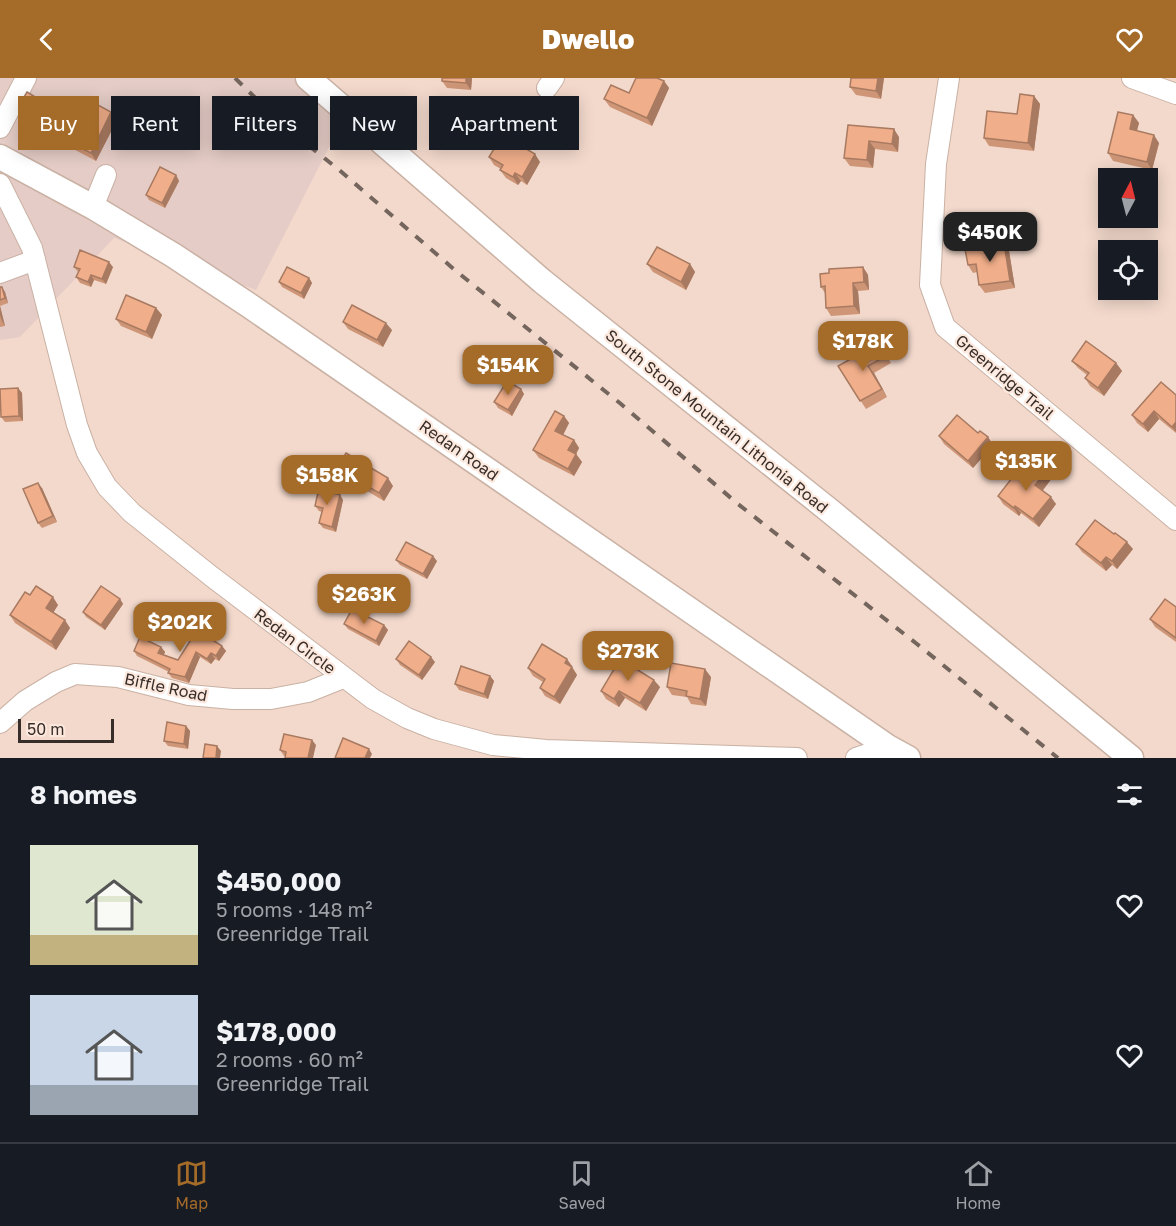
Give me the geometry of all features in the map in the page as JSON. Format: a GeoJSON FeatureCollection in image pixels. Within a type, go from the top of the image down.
{"type":"FeatureCollection","features":[{"type":"Feature","properties":{"kind":"main road","name":"South Stone Mountain Lithonia Road"},"geometry":{"type":"LineString","coordinates":[[308,78],[542,281],[830,511],[1131,758]]}},
{"type":"Feature","properties":{"kind":"main road","name":"Redan Road"},"geometry":{"type":"LineString","coordinates":[[0,157],[93,207],[173,255],[250,306],[898,752]]}},
{"type":"Feature","properties":{"kind":"street"},"geometry":{"type":"LineString","coordinates":[[0,128],[26,78]]}},
{"type":"Feature","properties":{"kind":"street","name":"Greenridge Trail"},"geometry":{"type":"LineString","coordinates":[[949,78],[936,164],[930,285],[945,327],[1176,519]]}},
{"type":"Feature","properties":{"kind":"street"},"geometry":{"type":"LineString","coordinates":[[1132,78],[1176,94]]}},
{"type":"Feature","properties":{"kind":"street"},"geometry":{"type":"LineString","coordinates":[[93,207],[106,175]]}},
{"type":"Feature","properties":{"kind":"street","name":"Redan Circle"},"geometry":{"type":"LineString","coordinates":[[2,192],[32,248],[77,424],[87,453],[107,487],[132,513],[372,699],[407,718],[434,729],[493,745],[546,750],[797,758]]}},
{"type":"Feature","properties":{"kind":"street"},"geometry":{"type":"LineString","coordinates":[[0,273],[35,260]]}},
{"type":"Feature","properties":{"kind":"street","name":"Biffle Road"},"geometry":{"type":"LineString","coordinates":[[0,723],[25,701],[56,682],[75,674],[118,677],[189,695],[233,699],[271,699],[308,692],[343,678]]}},
{"type":"Feature","properties":{"kind":"street"},"geometry":{"type":"LineString","coordinates":[[856,758],[898,752]]}},
{"type":"Feature","properties":{"kind":"shaded area"},"geometry":{"type":"Polygon","coordinates":[[[0,78],[293,78],[330,101],[330,145],[256,290],[114,238],[20,337],[0,340],[0,78]]]}},
{"type":"Feature","properties":{"kind":"building"},"geometry":{"type":"Polygon","coordinates":[[[442,78],[466,78],[466,83],[442,81],[442,78]]]}},
{"type":"Feature","properties":{"kind":"building"},"geometry":{"type":"Polygon","coordinates":[[[636,78],[657,78],[664,81],[647,118],[604,99],[611,85],[629,93],[636,78]]]}},
{"type":"Feature","properties":{"kind":"building"},"geometry":{"type":"Polygon","coordinates":[[[851,78],[878,78],[876,91],[850,87],[851,78]]]}},
{"type":"Feature","properties":{"kind":"building"},"geometry":{"type":"Polygon","coordinates":[[[1020,94],[1034,96],[1028,143],[984,138],[987,111],[1017,114],[1020,94]]]}},
{"type":"Feature","properties":{"kind":"building"},"geometry":{"type":"Polygon","coordinates":[[[99,106],[111,112],[99,137],[99,106]]]}},
{"type":"Feature","properties":{"kind":"building"},"geometry":{"type":"Polygon","coordinates":[[[1118,112],[1133,115],[1130,129],[1154,135],[1147,162],[1108,153],[1118,112]]]}},
{"type":"Feature","properties":{"kind":"building"},"geometry":{"type":"Polygon","coordinates":[[[848,125],[894,129],[892,144],[869,141],[867,160],[844,158],[848,125]]]}},
{"type":"Feature","properties":{"kind":"building"},"geometry":{"type":"Polygon","coordinates":[[[493,150],[528,150],[535,154],[522,177],[515,173],[513,177],[500,170],[503,165],[489,157],[493,150]]]}},
{"type":"Feature","properties":{"kind":"building"},"geometry":{"type":"Polygon","coordinates":[[[160,167],[176,175],[162,203],[146,195],[160,167]]]}},
{"type":"Feature","properties":{"kind":"building"},"geometry":{"type":"Polygon","coordinates":[[[1004,243],[1010,281],[979,285],[976,264],[968,265],[965,249],[1004,243]]]}},
{"type":"Feature","properties":{"kind":"building"},"geometry":{"type":"Polygon","coordinates":[[[657,247],[690,264],[681,282],[647,264],[657,247]]]}},
{"type":"Feature","properties":{"kind":"building"},"geometry":{"type":"Polygon","coordinates":[[[80,250],[109,262],[102,279],[91,275],[88,282],[76,277],[80,269],[74,267],[80,250]]]}},
{"type":"Feature","properties":{"kind":"building"},"geometry":{"type":"Polygon","coordinates":[[[287,267],[309,278],[301,293],[279,282],[287,267]]]}},
{"type":"Feature","properties":{"kind":"building"},"geometry":{"type":"Polygon","coordinates":[[[863,267],[864,282],[853,283],[854,306],[826,308],[825,286],[821,287],[820,274],[829,273],[829,269],[863,267]]]}},
{"type":"Feature","properties":{"kind":"building"},"geometry":{"type":"Polygon","coordinates":[[[0,287],[2,287],[5,298],[0,300],[0,287]]]}},
{"type":"Feature","properties":{"kind":"building"},"geometry":{"type":"Polygon","coordinates":[[[126,295],[156,308],[146,332],[116,319],[126,295]]]}},
{"type":"Feature","properties":{"kind":"building"},"geometry":{"type":"Polygon","coordinates":[[[352,305],[386,323],[377,340],[343,322],[352,305]]]}},
{"type":"Feature","properties":{"kind":"building"},"geometry":{"type":"Polygon","coordinates":[[[1086,341],[1116,363],[1098,388],[1085,378],[1089,373],[1072,361],[1086,341]]]}},
{"type":"Feature","properties":{"kind":"building"},"geometry":{"type":"Polygon","coordinates":[[[879,343],[886,356],[868,366],[882,389],[860,401],[838,366],[879,343]]]}},
{"type":"Feature","properties":{"kind":"building"},"geometry":{"type":"Polygon","coordinates":[[[507,381],[521,389],[508,410],[494,402],[507,381]]]}},
{"type":"Feature","properties":{"kind":"building"},"geometry":{"type":"Polygon","coordinates":[[[1161,382],[1176,395],[1176,422],[1172,427],[1154,411],[1143,424],[1132,415],[1161,382]]]}},
{"type":"Feature","properties":{"kind":"building"},"geometry":{"type":"Polygon","coordinates":[[[18,388],[19,416],[1,417],[0,389],[18,388]]]}},
{"type":"Feature","properties":{"kind":"building"},"geometry":{"type":"Polygon","coordinates":[[[555,411],[564,416],[555,431],[574,440],[568,450],[576,454],[568,469],[533,450],[555,411]]]}},
{"type":"Feature","properties":{"kind":"building"},"geometry":{"type":"Polygon","coordinates":[[[957,415],[978,433],[980,431],[988,437],[968,461],[939,436],[957,415]]]}},
{"type":"Feature","properties":{"kind":"building"},"geometry":{"type":"Polygon","coordinates":[[[346,453],[388,478],[379,493],[337,468],[346,453]]]}},
{"type":"Feature","properties":{"kind":"building"},"geometry":{"type":"Polygon","coordinates":[[[1035,461],[1047,470],[1035,485],[1051,497],[1033,519],[998,496],[1015,474],[1022,479],[1035,461]]]}},
{"type":"Feature","properties":{"kind":"building"},"geometry":{"type":"Polygon","coordinates":[[[38,483],[53,516],[38,523],[23,489],[38,483]]]}},
{"type":"Feature","properties":{"kind":"building"},"geometry":{"type":"Polygon","coordinates":[[[319,488],[340,495],[332,527],[319,523],[323,508],[315,506],[319,488]]]}},
{"type":"Feature","properties":{"kind":"building"},"geometry":{"type":"Polygon","coordinates":[[[1095,520],[1127,542],[1112,561],[1106,557],[1101,563],[1076,544],[1095,520]]]}},
{"type":"Feature","properties":{"kind":"building"},"geometry":{"type":"Polygon","coordinates":[[[406,542],[433,556],[423,574],[396,560],[406,542]]]}},
{"type":"Feature","properties":{"kind":"building"},"geometry":{"type":"Polygon","coordinates":[[[36,586],[53,597],[46,608],[65,620],[51,642],[10,615],[25,592],[30,595],[36,586]]]}},
{"type":"Feature","properties":{"kind":"building"},"geometry":{"type":"Polygon","coordinates":[[[101,586],[120,599],[101,625],[83,612],[101,586]]]}},
{"type":"Feature","properties":{"kind":"building"},"geometry":{"type":"Polygon","coordinates":[[[1165,599],[1176,607],[1176,638],[1150,619],[1165,599]]]}},
{"type":"Feature","properties":{"kind":"building"},"geometry":{"type":"Polygon","coordinates":[[[352,609],[384,625],[376,641],[344,624],[352,609]]]}},
{"type":"Feature","properties":{"kind":"building"},"geometry":{"type":"Polygon","coordinates":[[[197,630],[222,646],[216,656],[211,653],[207,659],[196,652],[185,677],[168,673],[170,669],[134,651],[140,637],[161,647],[158,653],[178,660],[197,630]]]}},
{"type":"Feature","properties":{"kind":"building"},"geometry":{"type":"Polygon","coordinates":[[[409,641],[431,657],[419,675],[396,659],[409,641]]]}},
{"type":"Feature","properties":{"kind":"building"},"geometry":{"type":"Polygon","coordinates":[[[542,644],[567,659],[565,663],[572,667],[554,697],[540,688],[545,679],[528,668],[542,644]]]}},
{"type":"Feature","properties":{"kind":"building"},"geometry":{"type":"Polygon","coordinates":[[[620,659],[654,680],[640,703],[619,691],[614,699],[601,691],[620,659]]]}},
{"type":"Feature","properties":{"kind":"building"},"geometry":{"type":"Polygon","coordinates":[[[671,663],[705,669],[700,699],[686,696],[687,691],[667,687],[671,663]]]}},
{"type":"Feature","properties":{"kind":"building"},"geometry":{"type":"Polygon","coordinates":[[[461,666],[490,676],[484,694],[455,684],[461,666]]]}},
{"type":"Feature","properties":{"kind":"building"},"geometry":{"type":"Polygon","coordinates":[[[167,722],[186,726],[184,744],[164,741],[167,722]]]}},
{"type":"Feature","properties":{"kind":"building"},"geometry":{"type":"Polygon","coordinates":[[[284,734],[312,740],[308,758],[285,758],[286,752],[280,750],[284,734]]]}},
{"type":"Feature","properties":{"kind":"building"},"geometry":{"type":"Polygon","coordinates":[[[343,738],[369,749],[365,758],[335,758],[343,738]]]}},
{"type":"Feature","properties":{"kind":"building"},"geometry":{"type":"Polygon","coordinates":[[[205,744],[217,746],[216,758],[203,758],[205,744]]]}},
{"type":"Feature","properties":{"kind":"railway"},"geometry":{"type":"LineString","coordinates":[[235,78],[284,126],[338,169],[456,271],[621,404],[738,504],[1058,758]]}}]}
